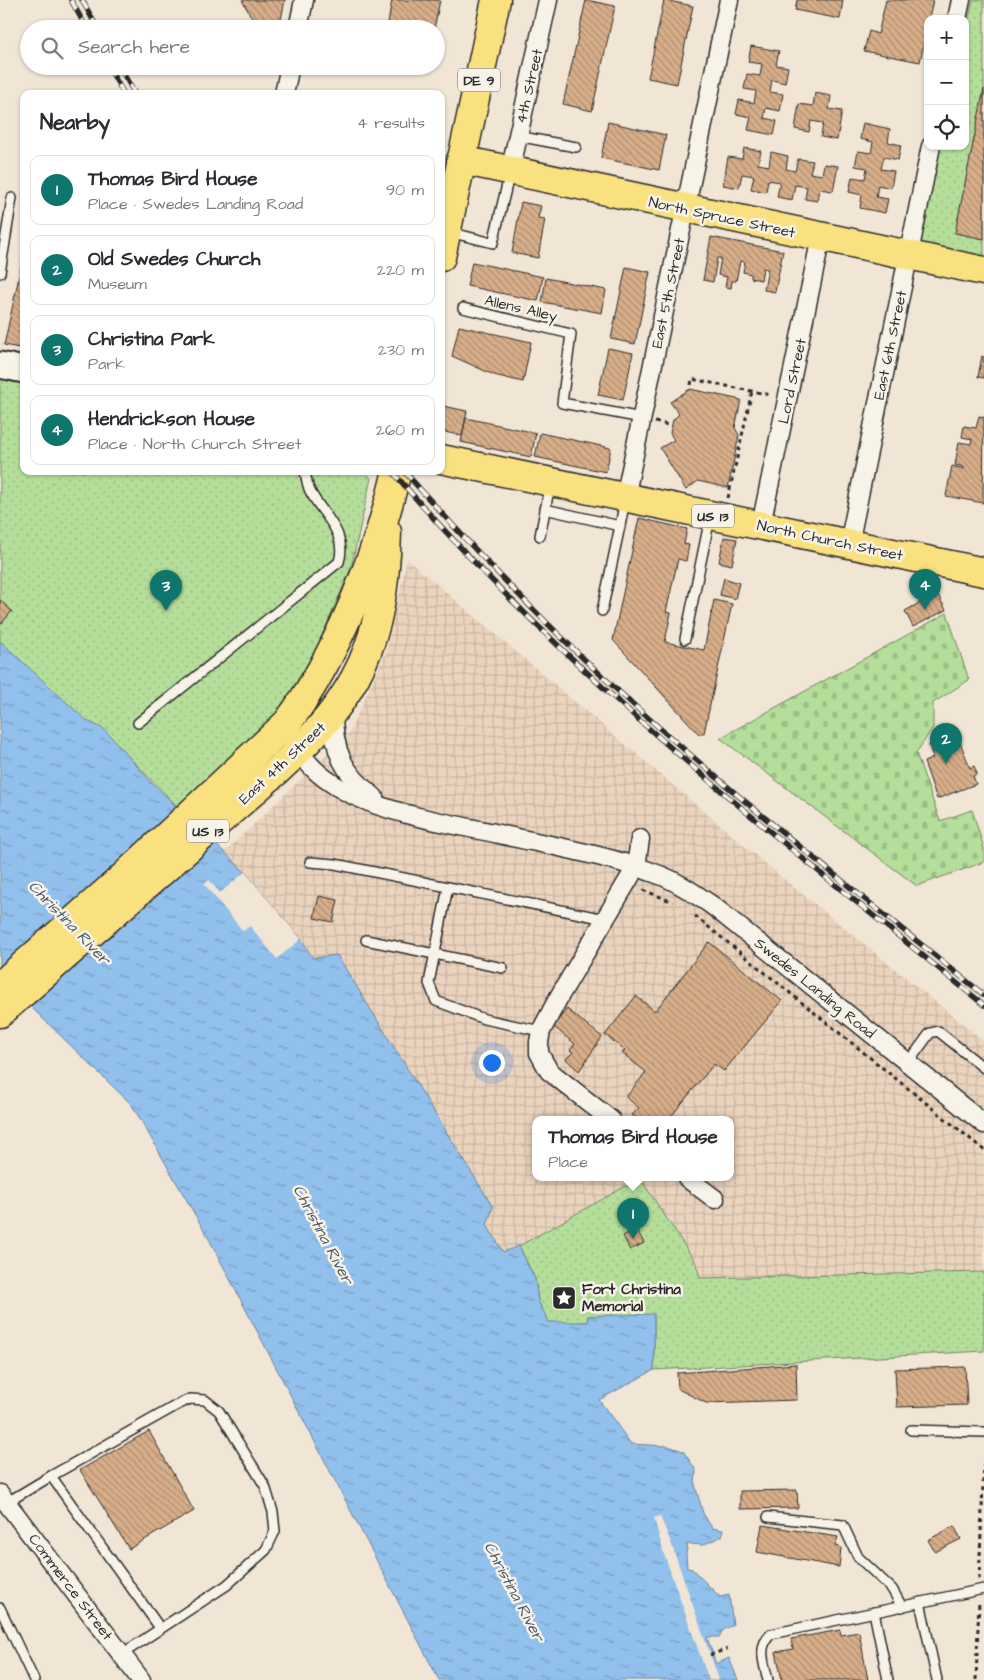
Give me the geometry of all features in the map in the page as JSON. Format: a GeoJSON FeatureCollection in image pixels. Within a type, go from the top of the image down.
{"type":"FeatureCollection","features":[{"type":"Feature","properties":{"kind":"main road","name":"DE 9"},"geometry":{"type":"LineString","coordinates":[[461,160],[496,0]]}},
{"type":"Feature","properties":{"kind":"main road","name":"North Spruce Street"},"geometry":{"type":"LineString","coordinates":[[461,160],[510,172],[984,271]]}},
{"type":"Feature","properties":{"kind":"main road"},"geometry":{"type":"LineString","coordinates":[[445,239],[461,160]]}},
{"type":"Feature","properties":{"kind":"main road","name":"North Church Street"},"geometry":{"type":"LineString","coordinates":[[445,460],[625,498],[719,508],[761,525],[849,544],[983,566]]}},
{"type":"Feature","properties":{"kind":"main road","name":"East 4th Street"},"geometry":{"type":"LineString","coordinates":[[0,986],[205,802],[287,724],[305,699],[326,662],[359,587],[388,509],[396,475]]}},
{"type":"Feature","properties":{"kind":"main road","name":"East 4th Street"},"geometry":{"type":"LineString","coordinates":[[0,1013],[278,769],[299,750],[333,713],[358,674],[370,645],[386,573],[388,509]]}},
{"type":"Feature","properties":{"kind":"street"},"geometry":{"type":"LineString","coordinates":[[300,20],[304,0]]}},
{"type":"Feature","properties":{"kind":"street","name":"4th Street"},"geometry":{"type":"LineString","coordinates":[[510,172],[548,0]]}},
{"type":"Feature","properties":{"kind":"street","name":"East 5th Street"},"geometry":{"type":"LineString","coordinates":[[625,498],[647,420],[686,209],[729,0]]}},
{"type":"Feature","properties":{"kind":"street"},"geometry":{"type":"LineString","coordinates":[[958,15],[961,0]]}},
{"type":"Feature","properties":{"kind":"street"},"geometry":{"type":"LineString","coordinates":[[285,90],[288,75]]}},
{"type":"Feature","properties":{"kind":"street","name":"East 6th Street"},"geometry":{"type":"LineString","coordinates":[[849,544],[930,150]]}},
{"type":"Feature","properties":{"kind":"street","name":"Lord Street"},"geometry":{"type":"LineString","coordinates":[[761,525],[821,237]]}},
{"type":"Feature","properties":{"kind":"street"},"geometry":{"type":"LineString","coordinates":[[0,365],[20,369]]}},
{"type":"Feature","properties":{"kind":"street","name":"Swedes Landing Road"},"geometry":{"type":"LineString","coordinates":[[333,713],[333,727],[338,752],[350,776],[393,811]]}},
{"type":"Feature","properties":{"kind":"street","name":"Swedes Landing Road"},"geometry":{"type":"LineString","coordinates":[[287,724],[307,762],[328,780],[348,792],[393,811],[601,857],[658,874],[683,886],[712,906],[984,1124]]}},
{"type":"Feature","properties":{"kind":"street"},"geometry":{"type":"LineString","coordinates":[[606,1116],[549,1071],[539,1052],[540,1032],[636,867],[640,839]]}},
{"type":"Feature","properties":{"kind":"street"},"geometry":{"type":"LineString","coordinates":[[691,1181],[715,1199]]}},
{"type":"Feature","properties":{"kind":"street","name":"Commerce Street"},"geometry":{"type":"LineString","coordinates":[[3,1499],[141,1680]]}},
{"type":"Feature","properties":{"kind":"lane"},"geometry":{"type":"LineString","coordinates":[[517,136],[576,147]]}},
{"type":"Feature","properties":{"kind":"lane"},"geometry":{"type":"LineString","coordinates":[[445,244],[493,243],[510,172]]}},
{"type":"Feature","properties":{"kind":"lane"},"geometry":{"type":"LineString","coordinates":[[0,273],[12,198]]}},
{"type":"Feature","properties":{"kind":"lane","name":"Allens Alley"},"geometry":{"type":"LineString","coordinates":[[463,308],[571,334],[562,403],[647,420]]}},
{"type":"Feature","properties":{"kind":"lane"},"geometry":{"type":"LineString","coordinates":[[138,723],[339,562],[342,546],[339,534],[310,490],[306,475]]}},
{"type":"Feature","properties":{"kind":"lane"},"geometry":{"type":"LineString","coordinates":[[540,536],[550,482]]}},
{"type":"Feature","properties":{"kind":"lane"},"geometry":{"type":"LineString","coordinates":[[602,611],[625,498]]}},
{"type":"Feature","properties":{"kind":"lane"},"geometry":{"type":"LineString","coordinates":[[685,639],[719,508]]}},
{"type":"Feature","properties":{"kind":"lane"},"geometry":{"type":"LineString","coordinates":[[545,509],[620,526]]}},
{"type":"Feature","properties":{"kind":"lane"},"geometry":{"type":"LineString","coordinates":[[310,862],[335,864],[605,919]]}},
{"type":"Feature","properties":{"kind":"lane"},"geometry":{"type":"LineString","coordinates":[[448,887],[429,982],[436,1002],[484,1019],[540,1032]]}},
{"type":"Feature","properties":{"kind":"lane"},"geometry":{"type":"LineString","coordinates":[[366,940],[503,968]]}},
{"type":"Feature","properties":{"kind":"lane"},"geometry":{"type":"LineString","coordinates":[[908,1063],[930,1033],[938,1031],[984,1068]]}},
{"type":"Feature","properties":{"kind":"lane"},"geometry":{"type":"LineString","coordinates":[[3,1499],[51,1476],[190,1399],[205,1400],[219,1411],[265,1486],[273,1512],[275,1531],[266,1550],[246,1569],[122,1654]]}},
{"type":"Feature","properties":{"kind":"lane"},"geometry":{"type":"LineString","coordinates":[[911,1430],[984,1432]]}},
{"type":"Feature","properties":{"kind":"lane"},"geometry":{"type":"LineString","coordinates":[[51,1476],[160,1628]]}},
{"type":"Feature","properties":{"kind":"lane"},"geometry":{"type":"LineString","coordinates":[[768,1517],[843,1525],[858,1557],[892,1589],[902,1606]]}},
{"type":"Feature","properties":{"kind":"lane"},"geometry":{"type":"LineString","coordinates":[[768,1680],[762,1652],[764,1641],[771,1634],[981,1589]]}},
{"type":"Feature","properties":{"kind":"lane"},"geometry":{"type":"LineString","coordinates":[[920,1602],[937,1680]]}},
{"type":"Feature","properties":{"kind":"lane"},"geometry":{"type":"LineString","coordinates":[[0,1608],[34,1680]]}},
{"type":"Feature","properties":{"kind":"lane"},"geometry":{"type":"LineString","coordinates":[[874,1612],[888,1680]]}},
{"type":"Feature","properties":{"kind":"path"},"geometry":{"type":"LineString","coordinates":[[691,385],[692,379],[779,397]]}},
{"type":"Feature","properties":{"kind":"path"},"geometry":{"type":"LineString","coordinates":[[719,508],[752,391]]}},
{"type":"Feature","properties":{"kind":"path"},"geometry":{"type":"LineString","coordinates":[[647,420],[668,424]]}},
{"type":"Feature","properties":{"kind":"path"},"geometry":{"type":"LineString","coordinates":[[643,890],[681,905]]}},
{"type":"Feature","properties":{"kind":"path"},"geometry":{"type":"LineString","coordinates":[[689,911],[984,1150]]}},
{"type":"Feature","properties":{"kind":"path"},"geometry":{"type":"LineString","coordinates":[[976,1680],[981,1589],[984,1462]]}},
{"type":"Feature","properties":{"kind":"path"},"geometry":{"type":"LineString","coordinates":[[710,1655],[726,1649]]}},
{"type":"Feature","properties":{"kind":"shaded area"},"geometry":{"type":"Polygon","coordinates":[[[407,559],[774,871],[984,1041],[984,1272],[699,1278],[696,1263],[642,1181],[734,1181],[734,1116],[532,1116],[532,1181],[634,1181],[519,1246],[503,1253],[487,1225],[301,939],[225,852],[349,733],[386,652],[407,559]]]}},
{"type":"Feature","properties":{"kind":"green space"},"geometry":{"type":"Polygon","coordinates":[[[973,0],[984,0],[984,263],[919,250],[940,150],[969,150],[969,18],[973,0]]]}},
{"type":"Feature","properties":{"kind":"green space"},"geometry":{"type":"Polygon","coordinates":[[[0,374],[20,378],[20,475],[368,475],[371,478],[351,568],[310,664],[261,737],[180,809],[129,757],[0,654],[0,374]]]}},
{"type":"Feature","properties":{"kind":"green space"},"geometry":{"type":"Polygon","coordinates":[[[947,613],[969,680],[933,703],[933,728],[916,753],[940,821],[972,810],[984,848],[984,862],[917,886],[720,738],[947,613]]]}},
{"type":"Feature","properties":{"kind":"green space"},"geometry":{"type":"Polygon","coordinates":[[[635,1181],[642,1181],[696,1263],[700,1278],[984,1272],[984,1351],[654,1370],[654,1315],[588,1316],[588,1322],[549,1323],[538,1301],[535,1279],[519,1246],[635,1181]]]}},
{"type":"Feature","properties":{"kind":"water","name":"Christina River"},"geometry":{"type":"Polygon","coordinates":[[[0,641],[87,721],[104,729],[152,783],[245,872],[301,939],[313,958],[337,955],[493,1207],[487,1225],[503,1252],[519,1246],[535,1279],[538,1301],[549,1322],[588,1322],[588,1316],[654,1314],[654,1370],[599,1400],[631,1444],[668,1446],[683,1451],[696,1470],[695,1485],[703,1513],[712,1528],[723,1530],[722,1536],[703,1545],[688,1544],[686,1553],[687,1568],[692,1569],[720,1597],[729,1595],[733,1625],[723,1630],[719,1637],[707,1637],[716,1664],[729,1658],[738,1680],[439,1680],[209,1239],[132,1105],[0,977],[0,641]]]}},
{"type":"Feature","properties":{"kind":"pier"},"geometry":{"type":"Polygon","coordinates":[[[245,872],[301,939],[277,959],[250,926],[243,931],[204,884],[209,880],[220,893],[245,872]]]}},
{"type":"Feature","properties":{"kind":"pier"},"geometry":{"type":"Polygon","coordinates":[[[660,1516],[719,1680],[709,1680],[664,1554],[654,1518],[660,1516]]]}},
{"type":"Feature","properties":{"kind":"building"},"geometry":{"type":"Polygon","coordinates":[[[242,0],[285,0],[281,20],[253,20],[242,0]]]}},
{"type":"Feature","properties":{"kind":"building"},"geometry":{"type":"Polygon","coordinates":[[[392,0],[440,0],[436,20],[389,20],[392,0]]]}},
{"type":"Feature","properties":{"kind":"building"},"geometry":{"type":"Polygon","coordinates":[[[586,0],[615,6],[592,111],[563,104],[586,0]]]}},
{"type":"Feature","properties":{"kind":"building"},"geometry":{"type":"Polygon","coordinates":[[[664,0],[693,6],[677,84],[648,78],[664,0]]]}},
{"type":"Feature","properties":{"kind":"building"},"geometry":{"type":"Polygon","coordinates":[[[797,0],[843,0],[840,19],[795,10],[797,0]]]}},
{"type":"Feature","properties":{"kind":"building"},"geometry":{"type":"Polygon","coordinates":[[[886,0],[933,0],[930,15],[924,15],[924,43],[920,62],[864,51],[869,31],[878,34],[886,0]]]}},
{"type":"Feature","properties":{"kind":"building"},"geometry":{"type":"Polygon","coordinates":[[[751,46],[779,51],[776,65],[788,67],[785,83],[772,80],[770,92],[783,94],[780,111],[766,108],[764,118],[777,121],[774,135],[748,130],[751,117],[736,114],[739,100],[754,103],[756,91],[744,89],[747,74],[760,76],[762,64],[748,62],[751,46]]]}},
{"type":"Feature","properties":{"kind":"building"},"geometry":{"type":"Polygon","coordinates":[[[984,89],[984,239],[955,233],[984,89]]]}},
{"type":"Feature","properties":{"kind":"building"},"geometry":{"type":"Polygon","coordinates":[[[815,93],[831,96],[829,109],[842,111],[837,140],[821,137],[823,123],[811,121],[809,132],[795,129],[799,104],[813,106],[815,93]]]}},
{"type":"Feature","properties":{"kind":"building"},"geometry":{"type":"Polygon","coordinates":[[[608,122],[666,135],[659,170],[601,158],[608,122]]]}},
{"type":"Feature","properties":{"kind":"building"},"geometry":{"type":"Polygon","coordinates":[[[863,123],[890,129],[888,142],[901,145],[898,160],[884,157],[881,169],[894,171],[891,188],[878,185],[876,197],[888,199],[885,213],[860,208],[862,195],[849,192],[852,177],[865,179],[867,168],[855,166],[858,151],[871,153],[873,142],[860,139],[863,123]]]}},
{"type":"Feature","properties":{"kind":"building"},"geometry":{"type":"Polygon","coordinates":[[[744,148],[761,151],[758,164],[769,166],[771,152],[788,156],[786,169],[795,171],[798,159],[813,161],[810,173],[822,175],[824,164],[838,166],[833,191],[819,189],[817,201],[805,199],[807,187],[795,185],[792,200],[777,197],[780,182],[768,180],[766,192],[751,189],[754,176],[742,174],[739,188],[723,185],[728,157],[742,159],[744,148]]]}},
{"type":"Feature","properties":{"kind":"building"},"geometry":{"type":"Polygon","coordinates":[[[521,202],[541,206],[538,218],[545,219],[538,258],[512,253],[521,202]]]}},
{"type":"Feature","properties":{"kind":"building"},"geometry":{"type":"Polygon","coordinates":[[[711,237],[783,251],[775,292],[764,290],[768,269],[763,268],[761,280],[751,278],[751,274],[743,272],[745,262],[740,261],[736,281],[732,281],[731,288],[725,287],[727,277],[718,275],[721,258],[717,258],[713,282],[703,280],[711,237]]]}},
{"type":"Feature","properties":{"kind":"building"},"geometry":{"type":"Polygon","coordinates":[[[472,262],[543,277],[538,301],[467,286],[472,262]]]}},
{"type":"Feature","properties":{"kind":"building"},"geometry":{"type":"Polygon","coordinates":[[[626,267],[650,272],[635,344],[611,339],[626,267]]]}},
{"type":"Feature","properties":{"kind":"building"},"geometry":{"type":"Polygon","coordinates":[[[20,272],[20,348],[4,345],[20,272]]]}},
{"type":"Feature","properties":{"kind":"building"},"geometry":{"type":"Polygon","coordinates":[[[546,278],[606,290],[602,313],[542,302],[546,278]]]}},
{"type":"Feature","properties":{"kind":"building"},"geometry":{"type":"Polygon","coordinates":[[[459,326],[531,342],[523,382],[494,375],[452,356],[459,326]]]}},
{"type":"Feature","properties":{"kind":"building"},"geometry":{"type":"Polygon","coordinates":[[[608,348],[633,353],[623,400],[598,395],[608,348]]]}},
{"type":"Feature","properties":{"kind":"building"},"geometry":{"type":"Polygon","coordinates":[[[982,356],[984,357],[984,378],[978,377],[982,356]]]}},
{"type":"Feature","properties":{"kind":"building"},"geometry":{"type":"Polygon","coordinates":[[[690,389],[741,400],[735,428],[739,435],[728,488],[698,481],[686,490],[660,448],[674,440],[670,433],[673,420],[679,414],[670,402],[690,389]]]}},
{"type":"Feature","properties":{"kind":"building"},"geometry":{"type":"Polygon","coordinates":[[[445,406],[467,411],[462,436],[445,432],[445,406]]]}},
{"type":"Feature","properties":{"kind":"building"},"geometry":{"type":"Polygon","coordinates":[[[979,416],[984,417],[983,503],[946,496],[952,466],[964,469],[964,467],[955,465],[959,442],[971,444],[972,439],[962,437],[964,426],[976,428],[979,416]]]}},
{"type":"Feature","properties":{"kind":"building"},"geometry":{"type":"Polygon","coordinates":[[[466,418],[536,433],[531,457],[461,442],[466,418]]]}},
{"type":"Feature","properties":{"kind":"building"},"geometry":{"type":"Polygon","coordinates":[[[540,433],[611,448],[606,472],[535,457],[540,433]]]}},
{"type":"Feature","properties":{"kind":"building"},"geometry":{"type":"Polygon","coordinates":[[[639,518],[687,529],[684,544],[689,545],[686,561],[678,559],[666,612],[671,613],[665,642],[704,650],[714,600],[732,604],[704,733],[699,734],[613,640],[639,518]]]}},
{"type":"Feature","properties":{"kind":"building"},"geometry":{"type":"Polygon","coordinates":[[[724,537],[737,539],[732,565],[719,562],[724,537]]]}},
{"type":"Feature","properties":{"kind":"building"},"geometry":{"type":"Polygon","coordinates":[[[724,578],[739,583],[735,599],[720,595],[724,578]]]}},
{"type":"Feature","properties":{"kind":"building"},"geometry":{"type":"Polygon","coordinates":[[[937,593],[946,610],[913,627],[905,611],[937,593]]]}},
{"type":"Feature","properties":{"kind":"building"},"geometry":{"type":"Polygon","coordinates":[[[0,600],[12,611],[0,625],[0,600]]]}},
{"type":"Feature","properties":{"kind":"building"},"geometry":{"type":"Polygon","coordinates":[[[944,729],[952,736],[957,734],[970,768],[974,766],[977,774],[973,776],[976,784],[937,799],[924,762],[933,758],[929,745],[935,743],[934,733],[944,729]]]}},
{"type":"Feature","properties":{"kind":"building"},"geometry":{"type":"Polygon","coordinates":[[[319,896],[338,900],[333,922],[314,918],[319,896]]]}},
{"type":"Feature","properties":{"kind":"building"},"geometry":{"type":"Polygon","coordinates":[[[709,942],[782,1001],[724,1071],[714,1064],[671,1116],[633,1116],[632,1115],[639,1108],[626,1097],[646,1072],[622,1053],[625,1050],[605,1035],[636,996],[655,1011],[709,942]]]}},
{"type":"Feature","properties":{"kind":"building"},"geometry":{"type":"Polygon","coordinates":[[[567,1009],[602,1037],[579,1071],[566,1059],[573,1052],[570,1050],[575,1044],[553,1026],[567,1009]]]}},
{"type":"Feature","properties":{"kind":"building"},"geometry":{"type":"Polygon","coordinates":[[[636,1228],[644,1243],[630,1250],[623,1236],[636,1228]]]}},
{"type":"Feature","properties":{"kind":"building"},"geometry":{"type":"Polygon","coordinates":[[[796,1364],[797,1400],[706,1403],[678,1389],[677,1373],[796,1364]]]}},
{"type":"Feature","properties":{"kind":"building"},"geometry":{"type":"Polygon","coordinates":[[[965,1367],[967,1405],[897,1407],[895,1369],[965,1367]]]}},
{"type":"Feature","properties":{"kind":"building"},"geometry":{"type":"Polygon","coordinates":[[[149,1431],[194,1511],[129,1549],[80,1470],[149,1431]]]}},
{"type":"Feature","properties":{"kind":"building"},"geometry":{"type":"Polygon","coordinates":[[[797,1490],[798,1508],[740,1509],[740,1491],[797,1490]]]}},
{"type":"Feature","properties":{"kind":"building"},"geometry":{"type":"Polygon","coordinates":[[[762,1525],[838,1537],[835,1546],[841,1548],[839,1567],[757,1552],[762,1525]]]}},
{"type":"Feature","properties":{"kind":"building"},"geometry":{"type":"Polygon","coordinates":[[[954,1526],[961,1539],[935,1552],[928,1540],[954,1526]]]}},
{"type":"Feature","properties":{"kind":"building"},"geometry":{"type":"Polygon","coordinates":[[[840,1630],[841,1635],[859,1632],[868,1680],[782,1680],[776,1652],[793,1649],[791,1639],[840,1630]]]}},
{"type":"Feature","properties":{"kind":"railway"},"geometry":{"type":"LineString","coordinates":[[71,0],[82,20]]}},
{"type":"Feature","properties":{"kind":"railway"},"geometry":{"type":"LineString","coordinates":[[82,0],[93,20]]}},
{"type":"Feature","properties":{"kind":"railway"},"geometry":{"type":"LineString","coordinates":[[113,75],[122,90]]}},
{"type":"Feature","properties":{"kind":"railway"},"geometry":{"type":"LineString","coordinates":[[124,75],[133,90]]}},
{"type":"Feature","properties":{"kind":"railway"},"geometry":{"type":"LineString","coordinates":[[396,475],[459,546],[601,686],[752,816],[984,1005]]}},
{"type":"Feature","properties":{"kind":"railway"},"geometry":{"type":"LineString","coordinates":[[408,475],[507,583],[615,688],[751,806],[984,995]]}},
{"type":"Feature","properties":{"kind":"place","name":"Hendrickson House"},"geometry":{"type":"Point","coordinates":[925,610]}},
{"type":"Feature","properties":{"kind":"place","name":"Christina Park"},"geometry":{"type":"Point","coordinates":[166,611]}},
{"type":"Feature","properties":{"kind":"place","name":"Old Swedes Church"},"geometry":{"type":"Point","coordinates":[946,764]}},
{"type":"Feature","properties":{"kind":"place","name":"Thomas Bird House"},"geometry":{"type":"Point","coordinates":[633,1239]}},
{"type":"Feature","properties":{"kind":"place","name":"Fort Christina Memorial"},"geometry":{"type":"Point","coordinates":[564,1298]}}]}
